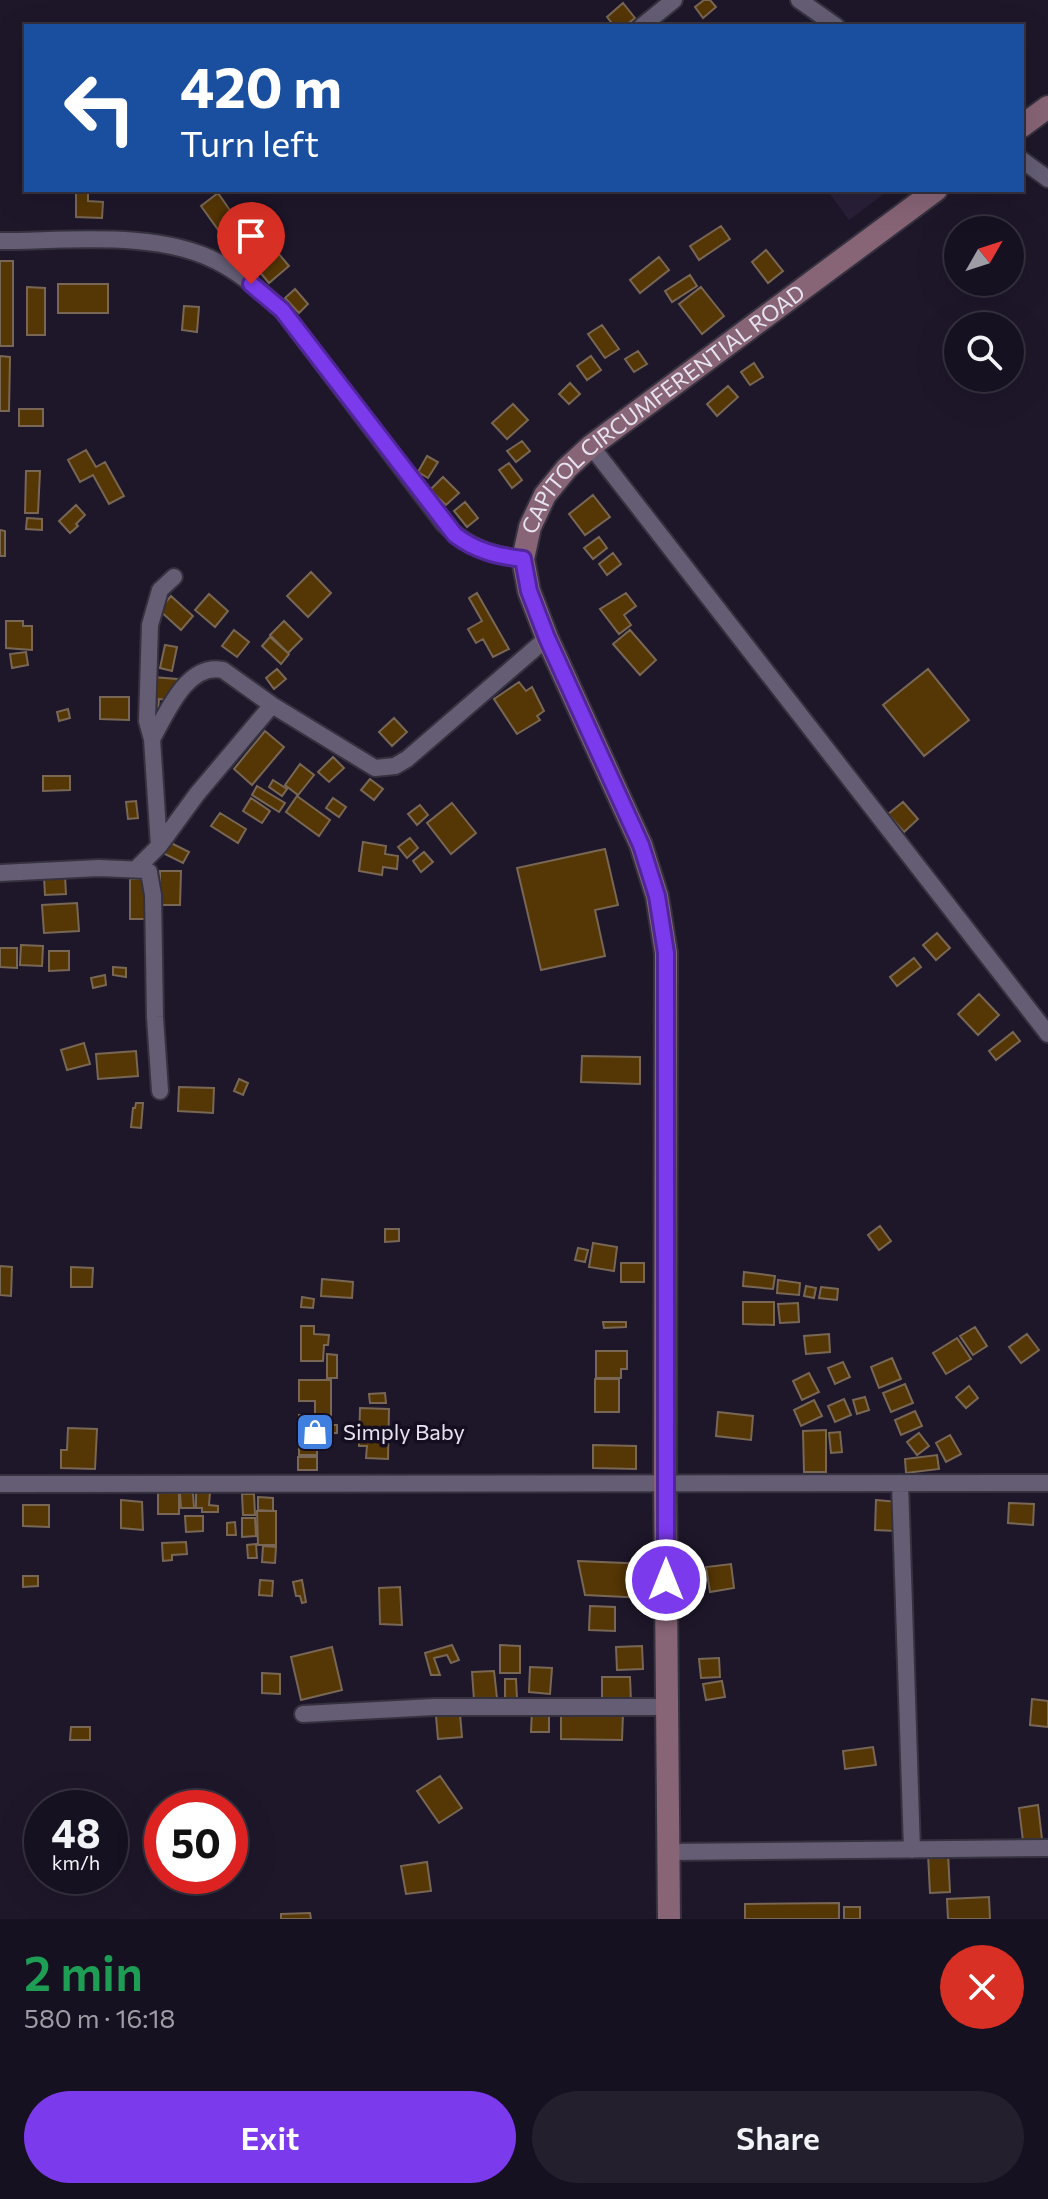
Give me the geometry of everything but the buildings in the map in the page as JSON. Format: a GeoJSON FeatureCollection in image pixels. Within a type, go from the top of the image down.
{"type":"FeatureCollection","features":[{"type":"Feature","properties":{"kind":"main road"},"geometry":{"type":"LineString","coordinates":[[1024,125],[1048,107]]}},
{"type":"Feature","properties":{"kind":"main road","name":"CAPITOL CIRCUMFERENTIAL ROAD"},"geometry":{"type":"LineString","coordinates":[[669,1919],[665,1484],[666,953],[657,896],[641,845],[547,638],[529,591],[523,559],[530,527],[545,495],[567,468],[591,446],[933,192]]}},
{"type":"Feature","properties":{"kind":"street"},"geometry":{"type":"LineString","coordinates":[[644,24],[674,0]]}},
{"type":"Feature","properties":{"kind":"street"},"geometry":{"type":"LineString","coordinates":[[799,0],[833,24]]}},
{"type":"Feature","properties":{"kind":"street"},"geometry":{"type":"LineString","coordinates":[[1024,161],[1048,179]]}},
{"type":"Feature","properties":{"kind":"street"},"geometry":{"type":"LineString","coordinates":[[0,241],[124,241],[177,247],[218,261],[282,310],[455,535],[469,546],[523,559]]}},
{"type":"Feature","properties":{"kind":"street"},"geometry":{"type":"LineString","coordinates":[[591,446],[1048,1034]]}},
{"type":"Feature","properties":{"kind":"street"},"geometry":{"type":"LineString","coordinates":[[159,846],[152,739],[147,721],[150,625],[160,590],[174,577]]}},
{"type":"Feature","properties":{"kind":"street"},"geometry":{"type":"LineString","coordinates":[[152,739],[189,681],[201,670],[214,668],[223,670],[272,705],[375,768],[384,769],[407,759],[547,638]]}},
{"type":"Feature","properties":{"kind":"street"},"geometry":{"type":"LineString","coordinates":[[136,869],[159,846],[197,794],[272,705]]}},
{"type":"Feature","properties":{"kind":"street"},"geometry":{"type":"LineString","coordinates":[[0,873],[99,868],[147,870],[152,881],[160,1091]]}},
{"type":"Feature","properties":{"kind":"street"},"geometry":{"type":"LineString","coordinates":[[900,1483],[912,1850]]}},
{"type":"Feature","properties":{"kind":"street"},"geometry":{"type":"LineString","coordinates":[[0,1484],[1048,1483]]}},
{"type":"Feature","properties":{"kind":"street"},"geometry":{"type":"LineString","coordinates":[[303,1714],[434,1707],[668,1707]]}},
{"type":"Feature","properties":{"kind":"street"},"geometry":{"type":"LineString","coordinates":[[668,1852],[1048,1848]]}},
{"type":"Feature","properties":{"kind":"shaded area"},"geometry":{"type":"Polygon","coordinates":[[[828,192],[886,192],[849,220],[828,192]]]}},
{"type":"Feature","properties":{"kind":"place","name":"Simply Baby"},"geometry":{"type":"Point","coordinates":[315,1432]}},
{"type":"Feature","properties":{"kind":"route"},"geometry":{"type":"LineString","coordinates":[[251,284],[282,310],[444,524],[469,546],[502,557],[523,559],[529,591],[547,638],[641,845],[657,896],[666,953],[666,1580]]}}]}
